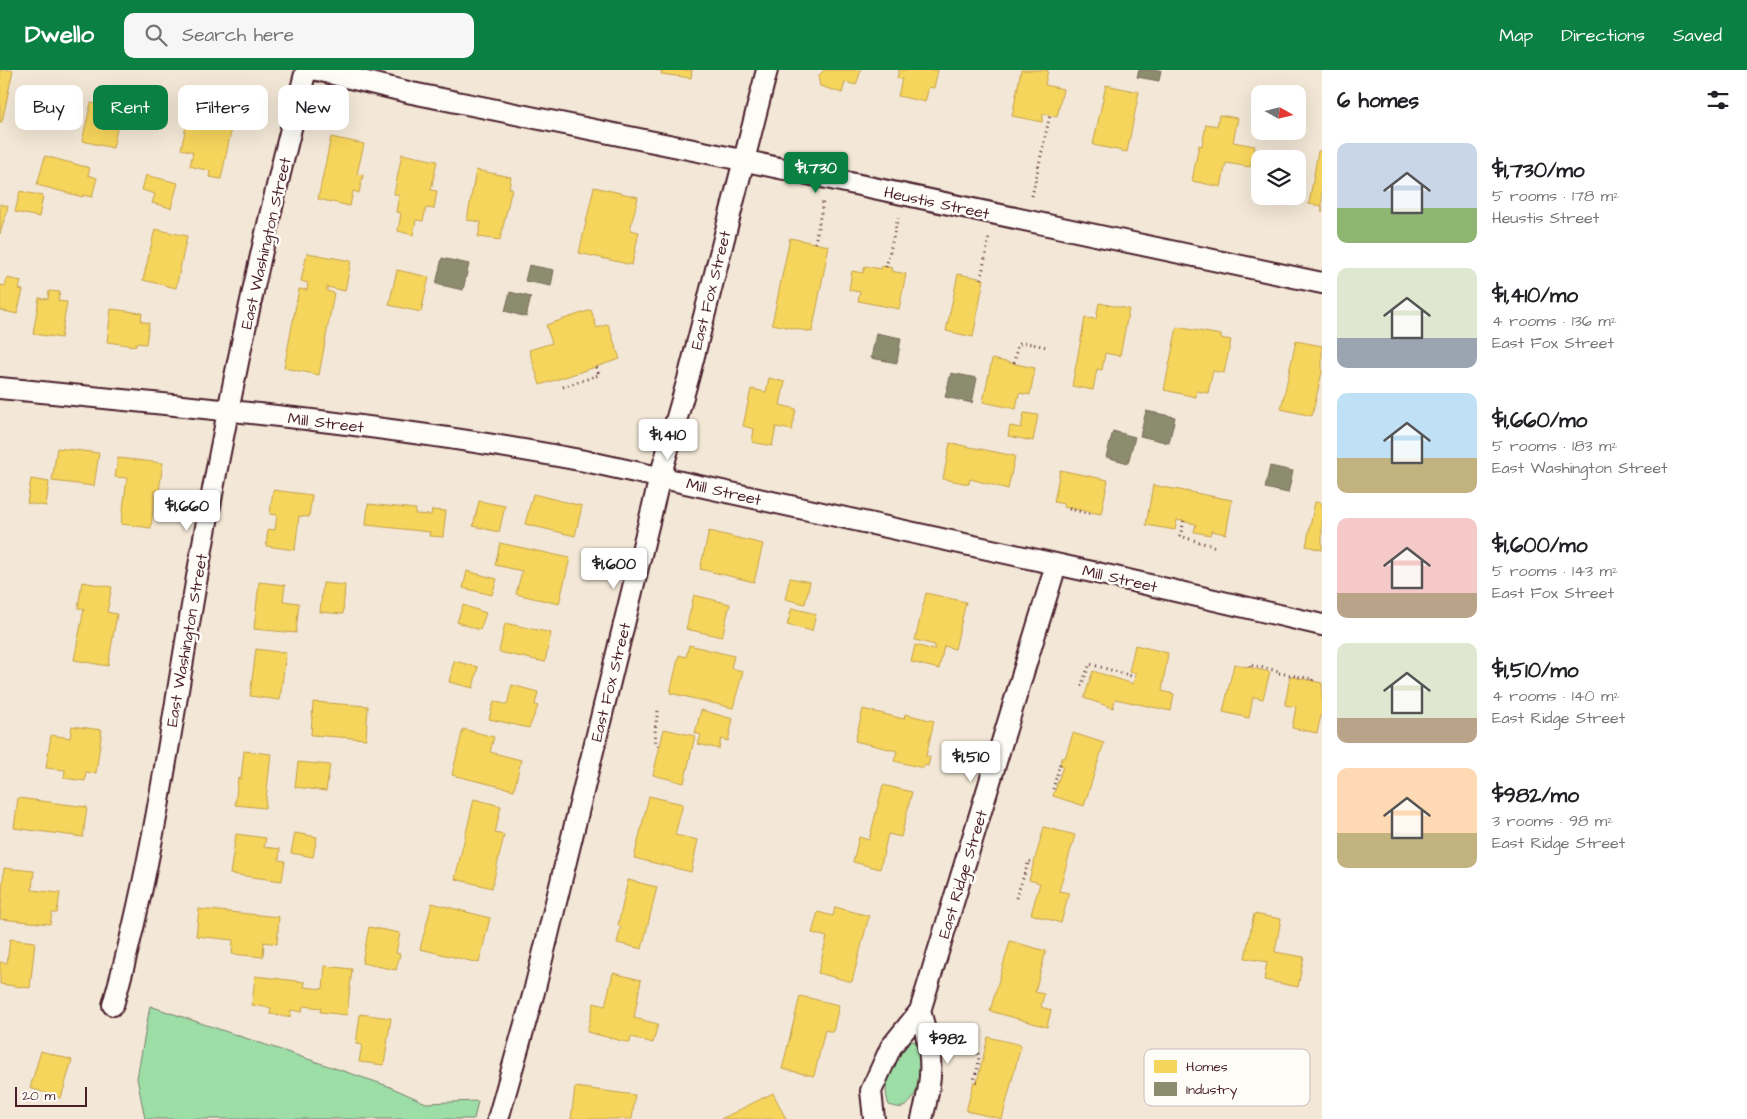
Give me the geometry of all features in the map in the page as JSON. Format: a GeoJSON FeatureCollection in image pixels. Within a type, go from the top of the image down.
{"type":"FeatureCollection","features":[{"type":"Feature","properties":{"kind":"street","name":"East Washington Street"},"geometry":{"type":"LineString","coordinates":[[113,1005],[124,966],[145,871],[228,410],[269,221],[306,70]]}},
{"type":"Feature","properties":{"kind":"street","name":"Heustis Street"},"geometry":{"type":"LineString","coordinates":[[317,70],[421,95],[1322,283]]}},
{"type":"Feature","properties":{"kind":"street","name":"East Fox Street"},"geometry":{"type":"LineString","coordinates":[[498,1119],[536,984],[660,477],[688,379],[766,70]]}},
{"type":"Feature","properties":{"kind":"street","name":"Mill Street"},"geometry":{"type":"LineString","coordinates":[[0,388],[228,410],[506,446],[660,477],[1322,625]]}},
{"type":"Feature","properties":{"kind":"street","name":"East Ridge Street"},"geometry":{"type":"LineString","coordinates":[[874,1119],[871,1091],[890,1047],[920,1011],[1056,565]]}},
{"type":"Feature","properties":{"kind":"street"},"geometry":{"type":"LineString","coordinates":[[920,1011],[930,1047],[930,1089],[922,1119]]}},
{"type":"Feature","properties":{"kind":"path"},"geometry":{"type":"LineString","coordinates":[[1032,196],[1050,115]]}},
{"type":"Feature","properties":{"kind":"path"},"geometry":{"type":"LineString","coordinates":[[815,243],[823,202]]}},
{"type":"Feature","properties":{"kind":"path"},"geometry":{"type":"LineString","coordinates":[[886,267],[898,218]]}},
{"type":"Feature","properties":{"kind":"path"},"geometry":{"type":"LineString","coordinates":[[981,279],[989,238]]}},
{"type":"Feature","properties":{"kind":"path"},"geometry":{"type":"LineString","coordinates":[[1014,363],[1020,344],[1048,346]]}},
{"type":"Feature","properties":{"kind":"path"},"geometry":{"type":"LineString","coordinates":[[563,387],[599,375],[596,367]]}},
{"type":"Feature","properties":{"kind":"path"},"geometry":{"type":"LineString","coordinates":[[1069,509],[1091,514]]}},
{"type":"Feature","properties":{"kind":"path"},"geometry":{"type":"LineString","coordinates":[[1184,522],[1180,536],[1216,547]]}},
{"type":"Feature","properties":{"kind":"path"},"geometry":{"type":"LineString","coordinates":[[1081,686],[1090,664],[1135,677]]}},
{"type":"Feature","properties":{"kind":"path"},"geometry":{"type":"LineString","coordinates":[[1249,667],[1250,665],[1312,679],[1312,681]]}},
{"type":"Feature","properties":{"kind":"path"},"geometry":{"type":"LineString","coordinates":[[658,711],[655,732],[656,744],[660,746]]}},
{"type":"Feature","properties":{"kind":"path"},"geometry":{"type":"LineString","coordinates":[[1053,789],[1061,760]]}},
{"type":"Feature","properties":{"kind":"path"},"geometry":{"type":"LineString","coordinates":[[1016,898],[1029,861],[1034,863]]}},
{"type":"Feature","properties":{"kind":"path"},"geometry":{"type":"LineString","coordinates":[[977,1082],[974,1080],[979,1062],[978,1052]]}},
{"type":"Feature","properties":{"kind":"green space"},"geometry":{"type":"Polygon","coordinates":[[[150,1006],[388,1086],[426,1103],[478,1101],[474,1119],[145,1119],[137,1078],[150,1006]]]}},
{"type":"Feature","properties":{"kind":"green space"},"geometry":{"type":"Polygon","coordinates":[[[911,1041],[917,1042],[922,1058],[919,1084],[910,1102],[905,1106],[889,1105],[886,1088],[889,1070],[898,1053],[911,1041]]]}},
{"type":"Feature","properties":{"kind":"building: Homes"},"geometry":{"type":"Polygon","coordinates":[[[0,70],[13,70],[2,122],[0,122],[0,70]]]}},
{"type":"Feature","properties":{"kind":"building: Homes"},"geometry":{"type":"Polygon","coordinates":[[[655,70],[692,70],[691,78],[661,74],[662,71],[655,70]]]}},
{"type":"Feature","properties":{"kind":"building: Homes"},"geometry":{"type":"Polygon","coordinates":[[[824,70],[861,70],[856,85],[845,82],[842,93],[820,86],[818,76],[824,70]]]}},
{"type":"Feature","properties":{"kind":"building: Homes"},"geometry":{"type":"Polygon","coordinates":[[[899,70],[938,70],[934,88],[929,87],[925,102],[898,96],[902,79],[897,78],[899,70]]]}},
{"type":"Feature","properties":{"kind":"building: Homes"},"geometry":{"type":"Polygon","coordinates":[[[1021,70],[1048,70],[1045,85],[1063,89],[1057,117],[1043,114],[1042,122],[1012,116],[1021,70]]]}},
{"type":"Feature","properties":{"kind":"building: Homes"},"geometry":{"type":"Polygon","coordinates":[[[1106,85],[1139,92],[1127,152],[1093,145],[1106,85]]]}},
{"type":"Feature","properties":{"kind":"building: Homes"},"geometry":{"type":"Polygon","coordinates":[[[91,103],[93,103],[93,130],[117,130],[113,148],[82,141],[91,103]]]}},
{"type":"Feature","properties":{"kind":"building: Homes"},"geometry":{"type":"Polygon","coordinates":[[[1219,115],[1238,118],[1233,142],[1255,146],[1254,150],[1251,150],[1250,167],[1226,163],[1221,187],[1192,181],[1199,145],[1202,146],[1206,124],[1217,126],[1219,115]]]}},
{"type":"Feature","properties":{"kind":"building: Homes"},"geometry":{"type":"Polygon","coordinates":[[[185,130],[231,130],[221,179],[209,177],[210,171],[190,166],[193,152],[181,149],[185,130]]]}},
{"type":"Feature","properties":{"kind":"building: Homes"},"geometry":{"type":"Polygon","coordinates":[[[331,137],[364,144],[357,174],[363,175],[359,193],[353,191],[350,206],[318,199],[331,137]]]}},
{"type":"Feature","properties":{"kind":"building: Homes"},"geometry":{"type":"Polygon","coordinates":[[[1318,151],[1322,151],[1322,206],[1309,204],[1318,151]]]}},
{"type":"Feature","properties":{"kind":"building: Homes"},"geometry":{"type":"Polygon","coordinates":[[[402,154],[437,161],[431,190],[437,191],[434,209],[426,208],[423,221],[416,220],[413,235],[398,231],[401,213],[396,212],[399,195],[394,194],[402,154]]]}},
{"type":"Feature","properties":{"kind":"building: Homes"},"geometry":{"type":"Polygon","coordinates":[[[45,156],[90,168],[88,175],[97,178],[92,197],[83,195],[83,197],[37,185],[45,156]]]}},
{"type":"Feature","properties":{"kind":"building: Homes"},"geometry":{"type":"Polygon","coordinates":[[[476,170],[511,177],[509,188],[512,188],[500,240],[478,237],[481,222],[467,220],[476,170]]]}},
{"type":"Feature","properties":{"kind":"building: Homes"},"geometry":{"type":"Polygon","coordinates":[[[146,175],[178,183],[171,208],[152,203],[155,194],[142,190],[146,175]]]}},
{"type":"Feature","properties":{"kind":"building: Homes"},"geometry":{"type":"Polygon","coordinates":[[[594,187],[638,197],[630,230],[639,232],[632,265],[579,253],[594,187]]]}},
{"type":"Feature","properties":{"kind":"building: Homes"},"geometry":{"type":"Polygon","coordinates":[[[20,191],[43,196],[39,217],[15,212],[20,191]]]}},
{"type":"Feature","properties":{"kind":"building: Homes"},"geometry":{"type":"Polygon","coordinates":[[[0,204],[8,206],[0,234],[0,204]]]}},
{"type":"Feature","properties":{"kind":"building: Homes"},"geometry":{"type":"Polygon","coordinates":[[[155,229],[187,236],[176,288],[143,280],[155,229]]]}},
{"type":"Feature","properties":{"kind":"building: Homes"},"geometry":{"type":"Polygon","coordinates":[[[790,238],[829,246],[812,332],[772,324],[790,238]]]}},
{"type":"Feature","properties":{"kind":"building: Homes"},"geometry":{"type":"Polygon","coordinates":[[[307,253],[351,261],[345,291],[327,287],[327,291],[334,293],[319,375],[284,368],[299,289],[307,290],[308,283],[301,281],[307,253]]]}},
{"type":"Feature","properties":{"kind":"building: Homes"},"geometry":{"type":"Polygon","coordinates":[[[865,266],[881,269],[882,266],[892,268],[891,271],[906,274],[899,309],[858,301],[860,292],[849,290],[852,271],[863,273],[865,266]]]}},
{"type":"Feature","properties":{"kind":"building: Homes"},"geometry":{"type":"Polygon","coordinates":[[[397,270],[429,277],[421,312],[389,305],[397,270]]]}},
{"type":"Feature","properties":{"kind":"building: Homes"},"geometry":{"type":"Polygon","coordinates":[[[958,274],[984,279],[973,337],[946,331],[958,274]]]}},
{"type":"Feature","properties":{"kind":"building: Homes"},"geometry":{"type":"Polygon","coordinates":[[[7,278],[21,281],[19,289],[23,290],[17,314],[0,310],[0,285],[5,286],[7,278]]]}},
{"type":"Feature","properties":{"kind":"building: Homes"},"geometry":{"type":"Polygon","coordinates":[[[49,291],[60,292],[58,301],[67,302],[61,338],[33,334],[39,298],[48,299],[49,291]]]}},
{"type":"Feature","properties":{"kind":"building: Homes"},"geometry":{"type":"Polygon","coordinates":[[[1099,303],[1129,309],[1120,356],[1105,353],[1102,370],[1097,369],[1093,390],[1072,386],[1085,318],[1096,319],[1099,303]]]}},
{"type":"Feature","properties":{"kind":"building: Homes"},"geometry":{"type":"Polygon","coordinates":[[[111,309],[142,313],[141,321],[149,323],[146,344],[136,343],[136,346],[107,342],[111,309]]]}},
{"type":"Feature","properties":{"kind":"building: Homes"},"geometry":{"type":"Polygon","coordinates":[[[591,310],[597,328],[608,324],[620,359],[540,385],[529,350],[552,343],[546,325],[591,310]]]}},
{"type":"Feature","properties":{"kind":"building: Homes"},"geometry":{"type":"Polygon","coordinates":[[[1177,327],[1221,335],[1221,338],[1231,340],[1224,373],[1213,371],[1208,393],[1197,391],[1196,397],[1164,390],[1177,327]]]}},
{"type":"Feature","properties":{"kind":"building: Homes"},"geometry":{"type":"Polygon","coordinates":[[[1296,341],[1322,346],[1322,372],[1312,416],[1281,409],[1296,341]]]}},
{"type":"Feature","properties":{"kind":"building: Homes"},"geometry":{"type":"Polygon","coordinates":[[[992,359],[1035,368],[1030,395],[1019,393],[1016,409],[983,402],[992,359]]]}},
{"type":"Feature","properties":{"kind":"building: Homes"},"geometry":{"type":"Polygon","coordinates":[[[769,378],[785,382],[780,405],[796,409],[792,430],[776,427],[772,446],[752,442],[754,429],[743,426],[751,389],[766,392],[769,378]]]}},
{"type":"Feature","properties":{"kind":"building: Homes"},"geometry":{"type":"Polygon","coordinates":[[[1024,413],[1038,415],[1033,441],[1008,436],[1010,426],[1021,428],[1024,413]]]}},
{"type":"Feature","properties":{"kind":"building: Homes"},"geometry":{"type":"Polygon","coordinates":[[[950,443],[1015,456],[1008,489],[970,479],[969,484],[943,479],[950,443]]]}},
{"type":"Feature","properties":{"kind":"building: Homes"},"geometry":{"type":"Polygon","coordinates":[[[57,448],[99,453],[94,486],[52,481],[57,448]]]}},
{"type":"Feature","properties":{"kind":"building: Homes"},"geometry":{"type":"Polygon","coordinates":[[[118,458],[163,463],[159,491],[155,491],[151,528],[121,524],[127,478],[115,477],[118,458]]]}},
{"type":"Feature","properties":{"kind":"building: Homes"},"geometry":{"type":"Polygon","coordinates":[[[1060,470],[1108,480],[1101,514],[1063,507],[1064,504],[1054,502],[1060,470]]]}},
{"type":"Feature","properties":{"kind":"building: Homes"},"geometry":{"type":"Polygon","coordinates":[[[31,479],[49,482],[46,506],[27,503],[31,479]]]}},
{"type":"Feature","properties":{"kind":"building: Homes"},"geometry":{"type":"Polygon","coordinates":[[[1153,485],[1232,500],[1226,534],[1211,531],[1210,535],[1194,532],[1196,524],[1177,520],[1175,530],[1146,525],[1153,485]]]}},
{"type":"Feature","properties":{"kind":"building: Homes"},"geometry":{"type":"Polygon","coordinates":[[[273,490],[312,495],[309,517],[299,516],[295,550],[266,546],[268,529],[275,530],[277,515],[270,514],[273,490]]]}},
{"type":"Feature","properties":{"kind":"building: Homes"},"geometry":{"type":"Polygon","coordinates":[[[533,494],[582,506],[575,536],[525,524],[533,494]]]}},
{"type":"Feature","properties":{"kind":"building: Homes"},"geometry":{"type":"Polygon","coordinates":[[[479,501],[505,506],[499,532],[473,526],[479,501]]]}},
{"type":"Feature","properties":{"kind":"building: Homes"},"geometry":{"type":"Polygon","coordinates":[[[1315,502],[1322,503],[1322,550],[1306,546],[1315,502]]]}},
{"type":"Feature","properties":{"kind":"building: Homes"},"geometry":{"type":"Polygon","coordinates":[[[368,504],[416,509],[415,514],[431,515],[432,510],[446,511],[443,537],[429,536],[430,532],[366,525],[368,504]]]}},
{"type":"Feature","properties":{"kind":"building: Homes"},"geometry":{"type":"Polygon","coordinates":[[[709,531],[763,544],[754,582],[700,569],[709,531]]]}},
{"type":"Feature","properties":{"kind":"building: Homes"},"geometry":{"type":"Polygon","coordinates":[[[500,543],[570,558],[559,604],[516,594],[522,571],[495,565],[500,543]]]}},
{"type":"Feature","properties":{"kind":"building: Homes"},"geometry":{"type":"Polygon","coordinates":[[[467,571],[497,579],[492,595],[463,588],[467,571]]]}},
{"type":"Feature","properties":{"kind":"building: Homes"},"geometry":{"type":"Polygon","coordinates":[[[790,578],[810,582],[805,604],[785,599],[790,578]]]}},
{"type":"Feature","properties":{"kind":"building: Homes"},"geometry":{"type":"Polygon","coordinates":[[[82,582],[112,587],[107,612],[117,614],[108,666],[74,660],[84,609],[78,608],[82,582]]]}},
{"type":"Feature","properties":{"kind":"building: Homes"},"geometry":{"type":"Polygon","coordinates":[[[259,582],[285,585],[283,601],[299,603],[296,633],[254,629],[259,582]]]}},
{"type":"Feature","properties":{"kind":"building: Homes"},"geometry":{"type":"Polygon","coordinates":[[[323,583],[345,585],[343,614],[320,612],[323,583]]]}},
{"type":"Feature","properties":{"kind":"building: Homes"},"geometry":{"type":"Polygon","coordinates":[[[926,593],[966,602],[955,649],[944,646],[939,669],[911,662],[915,645],[934,650],[935,645],[915,640],[926,593]]]}},
{"type":"Feature","properties":{"kind":"building: Homes"},"geometry":{"type":"Polygon","coordinates":[[[694,595],[730,604],[722,637],[686,629],[694,595]]]}},
{"type":"Feature","properties":{"kind":"building: Homes"},"geometry":{"type":"Polygon","coordinates":[[[463,605],[486,613],[480,630],[457,622],[463,605]]]}},
{"type":"Feature","properties":{"kind":"building: Homes"},"geometry":{"type":"Polygon","coordinates":[[[792,608],[816,614],[812,631],[787,625],[792,608]]]}},
{"type":"Feature","properties":{"kind":"building: Homes"},"geometry":{"type":"Polygon","coordinates":[[[505,623],[551,633],[545,662],[499,652],[505,623]]]}},
{"type":"Feature","properties":{"kind":"building: Homes"},"geometry":{"type":"Polygon","coordinates":[[[689,645],[734,656],[731,668],[743,671],[733,708],[670,693],[679,655],[686,657],[689,645]]]}},
{"type":"Feature","properties":{"kind":"building: Homes"},"geometry":{"type":"Polygon","coordinates":[[[1135,645],[1168,653],[1162,691],[1174,694],[1171,711],[1115,699],[1113,708],[1084,698],[1093,671],[1133,684],[1136,673],[1129,672],[1135,645]]]}},
{"type":"Feature","properties":{"kind":"building: Homes"},"geometry":{"type":"Polygon","coordinates":[[[256,649],[286,653],[280,700],[250,696],[256,649]]]}},
{"type":"Feature","properties":{"kind":"building: Homes"},"geometry":{"type":"Polygon","coordinates":[[[454,661],[478,667],[473,688],[449,682],[454,661]]]}},
{"type":"Feature","properties":{"kind":"building: Homes"},"geometry":{"type":"Polygon","coordinates":[[[1234,664],[1270,672],[1263,699],[1253,697],[1249,718],[1223,712],[1234,664]]]}},
{"type":"Feature","properties":{"kind":"building: Homes"},"geometry":{"type":"Polygon","coordinates":[[[1290,676],[1322,683],[1322,711],[1317,733],[1292,728],[1296,707],[1285,705],[1290,676]]]}},
{"type":"Feature","properties":{"kind":"building: Homes"},"geometry":{"type":"Polygon","coordinates":[[[512,685],[538,692],[535,705],[538,706],[529,728],[489,719],[494,701],[507,705],[512,685]]]}},
{"type":"Feature","properties":{"kind":"building: Homes"},"geometry":{"type":"Polygon","coordinates":[[[313,702],[368,706],[366,739],[311,735],[313,702]]]}},
{"type":"Feature","properties":{"kind":"building: Homes"},"geometry":{"type":"Polygon","coordinates":[[[863,709],[904,719],[905,714],[934,721],[926,756],[930,757],[928,766],[924,765],[923,768],[894,761],[897,751],[855,741],[863,709]]]}},
{"type":"Feature","properties":{"kind":"building: Homes"},"geometry":{"type":"Polygon","coordinates":[[[701,710],[733,719],[728,741],[721,739],[719,749],[698,744],[701,735],[695,733],[701,710]]]}},
{"type":"Feature","properties":{"kind":"building: Homes"},"geometry":{"type":"Polygon","coordinates":[[[72,726],[102,730],[96,773],[86,772],[85,781],[64,778],[65,770],[46,768],[51,735],[70,738],[72,726]]]}},
{"type":"Feature","properties":{"kind":"building: Homes"},"geometry":{"type":"Polygon","coordinates":[[[463,729],[494,737],[490,752],[521,760],[514,790],[452,775],[463,729]]]}},
{"type":"Feature","properties":{"kind":"building: Homes"},"geometry":{"type":"Polygon","coordinates":[[[664,729],[695,736],[684,783],[653,775],[664,729]]]}},
{"type":"Feature","properties":{"kind":"building: Homes"},"geometry":{"type":"Polygon","coordinates":[[[1073,733],[1104,743],[1084,806],[1053,796],[1063,766],[1060,765],[1061,760],[1062,757],[1065,758],[1073,733]]]}},
{"type":"Feature","properties":{"kind":"building: Homes"},"geometry":{"type":"Polygon","coordinates":[[[244,751],[271,754],[265,808],[235,805],[238,778],[241,779],[244,751]]]}},
{"type":"Feature","properties":{"kind":"building: Homes"},"geometry":{"type":"Polygon","coordinates":[[[298,762],[330,765],[326,791],[295,787],[298,762]]]}},
{"type":"Feature","properties":{"kind":"building: Homes"},"geometry":{"type":"Polygon","coordinates":[[[883,785],[912,792],[901,837],[888,834],[880,869],[853,862],[859,837],[869,840],[883,785]]]}},
{"type":"Feature","properties":{"kind":"building: Homes"},"geometry":{"type":"Polygon","coordinates":[[[649,796],[683,804],[675,835],[698,840],[691,872],[634,858],[649,796]]]}},
{"type":"Feature","properties":{"kind":"building: Homes"},"geometry":{"type":"Polygon","coordinates":[[[18,798],[87,807],[83,837],[14,828],[18,798]]]}},
{"type":"Feature","properties":{"kind":"building: Homes"},"geometry":{"type":"Polygon","coordinates":[[[474,799],[501,806],[495,833],[504,835],[492,888],[455,879],[474,799]]]}},
{"type":"Feature","properties":{"kind":"building: Homes"},"geometry":{"type":"Polygon","coordinates":[[[1044,827],[1075,835],[1059,891],[1069,893],[1061,923],[1031,914],[1040,883],[1029,880],[1044,827]]]}},
{"type":"Feature","properties":{"kind":"building: Homes"},"geometry":{"type":"Polygon","coordinates":[[[295,833],[317,837],[313,857],[291,853],[295,833]]]}},
{"type":"Feature","properties":{"kind":"building: Homes"},"geometry":{"type":"Polygon","coordinates":[[[236,834],[266,838],[264,847],[280,849],[279,860],[285,861],[282,881],[230,874],[236,834]]]}},
{"type":"Feature","properties":{"kind":"building: Homes"},"geometry":{"type":"Polygon","coordinates":[[[4,868],[34,871],[32,890],[60,893],[57,913],[52,913],[50,924],[0,919],[4,868]]]}},
{"type":"Feature","properties":{"kind":"building: Homes"},"geometry":{"type":"Polygon","coordinates":[[[628,880],[657,887],[642,949],[617,943],[621,926],[618,925],[628,880]]]}},
{"type":"Feature","properties":{"kind":"building: Homes"},"geometry":{"type":"Polygon","coordinates":[[[432,903],[490,918],[479,963],[420,949],[432,903]]]}},
{"type":"Feature","properties":{"kind":"building: Homes"},"geometry":{"type":"Polygon","coordinates":[[[835,907],[869,916],[852,982],[818,973],[827,937],[812,933],[818,912],[833,916],[835,907]]]}},
{"type":"Feature","properties":{"kind":"building: Homes"},"geometry":{"type":"Polygon","coordinates":[[[199,909],[279,917],[277,944],[264,942],[263,957],[232,954],[233,940],[196,936],[199,909]]]}},
{"type":"Feature","properties":{"kind":"building: Homes"},"geometry":{"type":"Polygon","coordinates":[[[1254,914],[1281,919],[1275,952],[1304,957],[1298,987],[1264,980],[1267,962],[1245,958],[1254,914]]]}},
{"type":"Feature","properties":{"kind":"building: Homes"},"geometry":{"type":"Polygon","coordinates":[[[369,927],[400,933],[396,953],[400,954],[396,970],[362,963],[369,927]]]}},
{"type":"Feature","properties":{"kind":"building: Homes"},"geometry":{"type":"Polygon","coordinates":[[[10,939],[35,942],[30,988],[0,984],[0,962],[7,963],[10,939]]]}},
{"type":"Feature","properties":{"kind":"building: Homes"},"geometry":{"type":"Polygon","coordinates":[[[1010,941],[1046,951],[1035,992],[1044,994],[1041,1007],[1051,1010],[1047,1027],[990,1011],[1010,941]]]}},
{"type":"Feature","properties":{"kind":"building: Homes"},"geometry":{"type":"Polygon","coordinates":[[[325,966],[352,969],[347,1015],[320,1012],[321,1008],[303,1006],[302,1012],[291,1010],[290,1017],[270,1014],[271,1008],[252,1005],[255,976],[305,982],[304,987],[323,989],[325,966]]]}},
{"type":"Feature","properties":{"kind":"building: Homes"},"geometry":{"type":"Polygon","coordinates":[[[613,973],[641,980],[634,1018],[658,1024],[653,1043],[631,1037],[630,1043],[587,1032],[594,1003],[605,1006],[613,973]]]}},
{"type":"Feature","properties":{"kind":"building: Homes"},"geometry":{"type":"Polygon","coordinates":[[[800,996],[839,1005],[833,1032],[825,1030],[814,1076],[782,1069],[800,996]]]}},
{"type":"Feature","properties":{"kind":"building: Homes"},"geometry":{"type":"Polygon","coordinates":[[[360,1014],[391,1018],[384,1065],[359,1062],[362,1045],[356,1044],[360,1014]]]}},
{"type":"Feature","properties":{"kind":"building: Homes"},"geometry":{"type":"Polygon","coordinates":[[[988,1037],[1021,1045],[1002,1119],[966,1111],[974,1081],[977,1082],[988,1037]]]}},
{"type":"Feature","properties":{"kind":"building: Homes"},"geometry":{"type":"Polygon","coordinates":[[[41,1051],[72,1060],[61,1098],[30,1088],[41,1051]]]}},
{"type":"Feature","properties":{"kind":"building: Homes"},"geometry":{"type":"Polygon","coordinates":[[[575,1087],[635,1095],[632,1119],[571,1119],[575,1087]]]}},
{"type":"Feature","properties":{"kind":"building: Homes"},"geometry":{"type":"Polygon","coordinates":[[[773,1093],[786,1119],[721,1119],[773,1093]]]}},
{"type":"Feature","properties":{"kind":"building: Industry"},"geometry":{"type":"Polygon","coordinates":[[[1139,70],[1161,70],[1159,81],[1137,77],[1139,70]]]}},
{"type":"Feature","properties":{"kind":"building: Industry"},"geometry":{"type":"Polygon","coordinates":[[[442,258],[469,264],[463,290],[436,284],[442,258]]]}},
{"type":"Feature","properties":{"kind":"building: Industry"},"geometry":{"type":"Polygon","coordinates":[[[529,265],[554,270],[551,286],[525,281],[529,265]]]}},
{"type":"Feature","properties":{"kind":"building: Industry"},"geometry":{"type":"Polygon","coordinates":[[[510,292],[531,297],[526,317],[505,311],[510,292]]]}},
{"type":"Feature","properties":{"kind":"building: Industry"},"geometry":{"type":"Polygon","coordinates":[[[876,333],[901,338],[897,363],[871,358],[876,333]]]}},
{"type":"Feature","properties":{"kind":"building: Industry"},"geometry":{"type":"Polygon","coordinates":[[[951,373],[977,378],[972,403],[945,397],[951,373]]]}},
{"type":"Feature","properties":{"kind":"building: Industry"},"geometry":{"type":"Polygon","coordinates":[[[1146,411],[1175,417],[1169,443],[1140,436],[1146,411]]]}},
{"type":"Feature","properties":{"kind":"building: Industry"},"geometry":{"type":"Polygon","coordinates":[[[1113,431],[1135,437],[1128,463],[1106,457],[1113,431]]]}},
{"type":"Feature","properties":{"kind":"building: Industry"},"geometry":{"type":"Polygon","coordinates":[[[1270,466],[1293,471],[1288,493],[1265,488],[1270,466]]]}}]}
